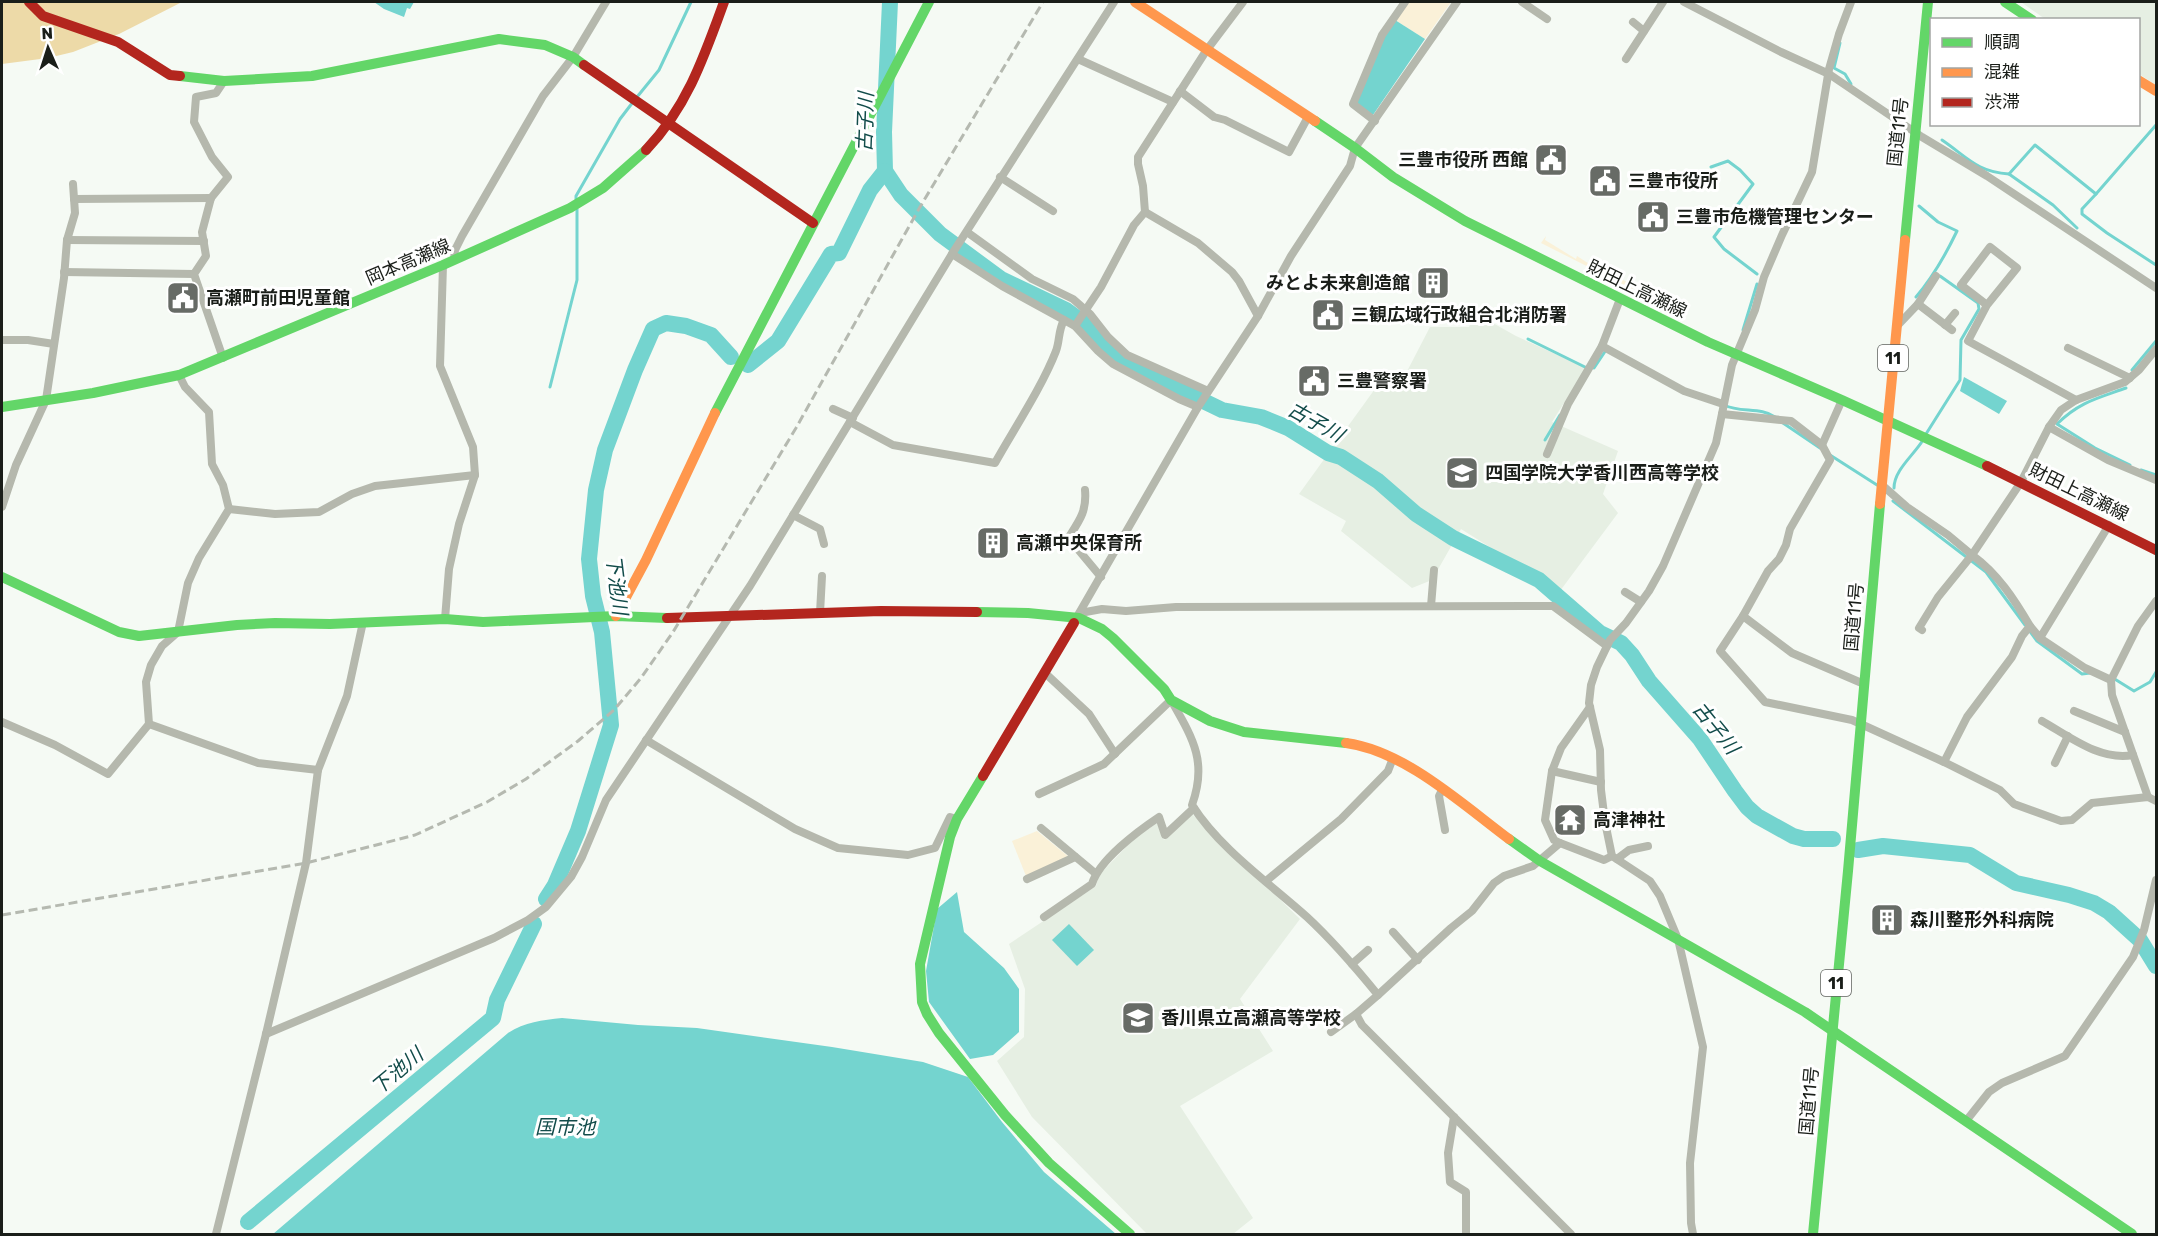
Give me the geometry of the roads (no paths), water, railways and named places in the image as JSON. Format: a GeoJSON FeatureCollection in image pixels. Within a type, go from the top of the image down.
{"type":"FeatureCollection","features":[{"type":"Feature","properties":{"kind":"main road"},"geometry":{"type":"LineString","coordinates":[[29,2],[43,16],[117,42],[170,75],[224,81],[312,76],[499,39],[544,45],[573,57],[813,223]]}},
{"type":"Feature","properties":{"kind":"main road","name":"岡本高瀬線"},"geometry":{"type":"LineString","coordinates":[[2,407],[93,393],[179,375],[443,265],[570,208],[603,188],[637,160],[657,139],[686,97],[700,69],[724,2]]}},
{"type":"Feature","properties":{"kind":"main road"},"geometry":{"type":"LineString","coordinates":[[616,616],[646,560],[725,393],[929,2]]}},
{"type":"Feature","properties":{"kind":"main road","name":"財田上高瀬線"},"geometry":{"type":"LineString","coordinates":[[1135,2],[1355,148],[1393,177],[1465,221],[1737,355],[1887,420],[2021,482],[2157,550]]}},
{"type":"Feature","properties":{"kind":"main road","name":"国道11号"},"geometry":{"type":"LineString","coordinates":[[1813,1234],[1887,420],[1928,2]]}},
{"type":"Feature","properties":{"kind":"main road"},"geometry":{"type":"LineString","coordinates":[[2005,2],[2029,18]]}},
{"type":"Feature","properties":{"kind":"main road"},"geometry":{"type":"LineString","coordinates":[[2140,81],[2157,91]]}},
{"type":"Feature","properties":{"kind":"main road"},"geometry":{"type":"LineString","coordinates":[[2,577],[119,632],[138,636],[246,625],[445,620],[483,622],[616,616],[681,619],[820,613],[1002,612],[1050,614],[1077,618],[1102,629],[1113,638],[1164,689],[1171,700],[1210,721],[1244,732],[1349,742],[1378,750],[1411,767],[1540,861],[1775,993],[2132,1234]]}},
{"type":"Feature","properties":{"kind":"main road"},"geometry":{"type":"LineString","coordinates":[[1077,618],[957,819],[950,837],[920,964],[922,1002],[939,1032],[1005,1115],[1049,1163],[1130,1234]]}},
{"type":"Feature","properties":{"kind":"street"},"geometry":{"type":"LineString","coordinates":[[454,260],[455,250],[462,236],[520,134],[543,96],[573,57],[606,2]]}},
{"type":"Feature","properties":{"kind":"street"},"geometry":{"type":"LineString","coordinates":[[266,1034],[494,938],[528,920],[546,907],[571,877],[606,800],[750,586],[952,254],[1114,2]]}},
{"type":"Feature","properties":{"kind":"street"},"geometry":{"type":"LineString","coordinates":[[1076,323],[1101,287],[1134,225],[1144,212],[1143,186],[1138,157],[1180,91],[1242,2]]}},
{"type":"Feature","properties":{"kind":"street"},"geometry":{"type":"LineString","coordinates":[[1375,122],[1353,104],[1382,35],[1405,2]]}},
{"type":"Feature","properties":{"kind":"street"},"geometry":{"type":"LineString","coordinates":[[1077,618],[1198,407],[1258,316],[1291,256],[1350,166],[1355,148],[1457,2]]}},
{"type":"Feature","properties":{"kind":"street"},"geometry":{"type":"LineString","coordinates":[[1522,2],[1547,19]]}},
{"type":"Feature","properties":{"kind":"street"},"geometry":{"type":"LineString","coordinates":[[1626,59],[1663,2]]}},
{"type":"Feature","properties":{"kind":"street"},"geometry":{"type":"LineString","coordinates":[[1684,2],[1829,74],[2157,288]]}},
{"type":"Feature","properties":{"kind":"street"},"geometry":{"type":"LineString","coordinates":[[1693,1234],[1690,1163],[1703,1047],[1678,939],[1660,896],[1650,881],[1615,858],[1605,822],[1600,750],[1590,707],[1591,686],[1607,646],[1641,602],[1663,566],[1716,443],[1732,365],[1755,310],[1764,277],[1812,172],[1829,74],[1839,34],[1851,2]]}},
{"type":"Feature","properties":{"kind":"street"},"geometry":{"type":"LineString","coordinates":[[1633,22],[1644,31]]}},
{"type":"Feature","properties":{"kind":"street"},"geometry":{"type":"LineString","coordinates":[[1078,59],[1173,102]]}},
{"type":"Feature","properties":{"kind":"street"},"geometry":{"type":"LineString","coordinates":[[194,274],[206,256],[202,232],[211,198],[228,177],[212,157],[194,122],[196,97],[216,93],[224,81]]}},
{"type":"Feature","properties":{"kind":"street"},"geometry":{"type":"LineString","coordinates":[[1180,91],[1214,117],[1225,120],[1289,152],[1308,117]]}},
{"type":"Feature","properties":{"kind":"street"},"geometry":{"type":"LineString","coordinates":[[1000,177],[1053,211]]}},
{"type":"Feature","properties":{"kind":"street"},"geometry":{"type":"LineString","coordinates":[[2,507],[16,465],[46,400],[67,240],[75,213],[73,184]]}},
{"type":"Feature","properties":{"kind":"street"},"geometry":{"type":"LineString","coordinates":[[74,199],[211,198]]}},
{"type":"Feature","properties":{"kind":"street"},"geometry":{"type":"LineString","coordinates":[[1144,212],[1198,243],[1232,272],[1258,316]]}},
{"type":"Feature","properties":{"kind":"street"},"geometry":{"type":"LineString","coordinates":[[967,232],[1032,279],[1073,299],[1127,355],[1208,391]]}},
{"type":"Feature","properties":{"kind":"street"},"geometry":{"type":"LineString","coordinates":[[67,240],[204,241]]}},
{"type":"Feature","properties":{"kind":"street"},"geometry":{"type":"LineString","coordinates":[[1987,304],[1961,285],[1990,247],[2017,268],[1987,304],[1968,341],[2076,400]]}},
{"type":"Feature","properties":{"kind":"street"},"geometry":{"type":"LineString","coordinates":[[952,254],[1002,286],[1064,320],[1076,323],[1098,351],[1113,364],[1198,407]]}},
{"type":"Feature","properties":{"kind":"street"},"geometry":{"type":"LineString","coordinates":[[443,265],[440,366],[443,378],[470,438],[475,475],[459,524],[449,569],[445,620]]}},
{"type":"Feature","properties":{"kind":"street"},"geometry":{"type":"LineString","coordinates":[[64,272],[194,274]]}},
{"type":"Feature","properties":{"kind":"street"},"geometry":{"type":"LineString","coordinates":[[194,274],[223,358]]}},
{"type":"Feature","properties":{"kind":"street"},"geometry":{"type":"LineString","coordinates":[[1896,328],[1918,303],[1936,276]]}},
{"type":"Feature","properties":{"kind":"street"},"geometry":{"type":"LineString","coordinates":[[1547,454],[1568,404],[1602,346],[1620,299]]}},
{"type":"Feature","properties":{"kind":"street"},"geometry":{"type":"LineString","coordinates":[[1918,303],[1952,330]]}},
{"type":"Feature","properties":{"kind":"street"},"geometry":{"type":"LineString","coordinates":[[1945,325],[1955,313]]}},
{"type":"Feature","properties":{"kind":"street"},"geometry":{"type":"LineString","coordinates":[[833,409],[893,445],[995,463],[1056,350],[1058,330],[1064,320]]}},
{"type":"Feature","properties":{"kind":"street"},"geometry":{"type":"LineString","coordinates":[[2,340],[28,340],[54,344]]}},
{"type":"Feature","properties":{"kind":"street"},"geometry":{"type":"LineString","coordinates":[[1602,346],[1684,391],[1723,404]]}},
{"type":"Feature","properties":{"kind":"street"},"geometry":{"type":"LineString","coordinates":[[2068,348],[2130,378]]}},
{"type":"Feature","properties":{"kind":"street"},"geometry":{"type":"LineString","coordinates":[[1922,630],[1919,628],[1938,597],[1972,555],[2021,482],[2049,427],[2061,410],[2076,400],[2106,390],[2130,378],[2157,349]]}},
{"type":"Feature","properties":{"kind":"street"},"geometry":{"type":"LineString","coordinates":[[2,722],[108,774],[149,724],[146,682],[151,665],[162,646],[178,632],[192,575],[199,558],[229,509],[223,485],[212,464],[209,412],[185,387],[179,375]]}},
{"type":"Feature","properties":{"kind":"street"},"geometry":{"type":"LineString","coordinates":[[1822,445],[1842,400]]}},
{"type":"Feature","properties":{"kind":"street"},"geometry":{"type":"LineString","coordinates":[[1722,414],[1791,421],[1822,445],[1830,460],[1790,529],[1779,559],[1768,571],[1720,651],[1765,702],[1852,720],[2000,790],[2014,804],[2061,821],[2072,820],[2092,803],[2148,797],[2157,801]]}},
{"type":"Feature","properties":{"kind":"street"},"geometry":{"type":"LineString","coordinates":[[2049,427],[2108,460],[2157,480]]}},
{"type":"Feature","properties":{"kind":"street"},"geometry":{"type":"LineString","coordinates":[[229,509],[275,514],[319,512],[352,494],[375,486],[475,475]]}},
{"type":"Feature","properties":{"kind":"street"},"geometry":{"type":"LineString","coordinates":[[1882,485],[1907,507],[1948,534],[1988,567],[2011,594],[2040,638],[2085,668],[2111,680]]}},
{"type":"Feature","properties":{"kind":"street"},"geometry":{"type":"LineString","coordinates":[[1085,489],[1086,503],[1083,515],[1067,540],[1076,547],[1101,577]]}},
{"type":"Feature","properties":{"kind":"street"},"geometry":{"type":"LineString","coordinates":[[793,515],[820,529],[824,544]]}},
{"type":"Feature","properties":{"kind":"street"},"geometry":{"type":"LineString","coordinates":[[2040,638],[2109,525]]}},
{"type":"Feature","properties":{"kind":"street"},"geometry":{"type":"LineString","coordinates":[[1431,606],[1434,570]]}},
{"type":"Feature","properties":{"kind":"street"},"geometry":{"type":"LineString","coordinates":[[820,613],[822,576]]}},
{"type":"Feature","properties":{"kind":"street"},"geometry":{"type":"LineString","coordinates":[[1625,592],[1641,602]]}},
{"type":"Feature","properties":{"kind":"street"},"geometry":{"type":"LineString","coordinates":[[2148,797],[2112,695],[2111,680],[2138,626],[2157,601]]}},
{"type":"Feature","properties":{"kind":"street"},"geometry":{"type":"LineString","coordinates":[[1077,618],[1102,609],[1176,607],[1553,606],[1607,646]]}},
{"type":"Feature","properties":{"kind":"street"},"geometry":{"type":"LineString","coordinates":[[1743,616],[1792,653],[1864,684]]}},
{"type":"Feature","properties":{"kind":"street"},"geometry":{"type":"LineString","coordinates":[[216,1234],[306,863],[318,770],[347,696],[363,622]]}},
{"type":"Feature","properties":{"kind":"street"},"geometry":{"type":"LineString","coordinates":[[1944,762],[1967,717],[2012,657],[2022,636],[2030,626]]}},
{"type":"Feature","properties":{"kind":"street"},"geometry":{"type":"LineString","coordinates":[[1045,673],[1089,714],[1115,754]]}},
{"type":"Feature","properties":{"kind":"street"},"geometry":{"type":"LineString","coordinates":[[1039,794],[1104,764],[1171,700],[1194,741],[1200,776],[1192,805],[1198,815],[1234,852],[1310,920],[1378,995]]}},
{"type":"Feature","properties":{"kind":"street"},"geometry":{"type":"LineString","coordinates":[[1590,707],[1561,748],[1552,771],[1545,820],[1554,840],[1604,860],[1615,858],[1629,850],[1648,846]]}},
{"type":"Feature","properties":{"kind":"street"},"geometry":{"type":"LineString","coordinates":[[2074,711],[2125,732]]}},
{"type":"Feature","properties":{"kind":"street"},"geometry":{"type":"LineString","coordinates":[[2042,721],[2099,753],[2120,758],[2133,755]]}},
{"type":"Feature","properties":{"kind":"street"},"geometry":{"type":"LineString","coordinates":[[149,724],[258,763],[318,770]]}},
{"type":"Feature","properties":{"kind":"street"},"geometry":{"type":"LineString","coordinates":[[2055,763],[2068,736]]}},
{"type":"Feature","properties":{"kind":"street"},"geometry":{"type":"LineString","coordinates":[[646,740],[795,829],[838,848],[908,855],[935,848],[950,817],[957,819]]}},
{"type":"Feature","properties":{"kind":"street"},"geometry":{"type":"LineString","coordinates":[[1266,881],[1341,819],[1388,771],[1393,758]]}},
{"type":"Feature","properties":{"kind":"street"},"geometry":{"type":"LineString","coordinates":[[1552,771],[1601,782]]}},
{"type":"Feature","properties":{"kind":"street"},"geometry":{"type":"LineString","coordinates":[[1442,790],[1439,796],[1445,830]]}},
{"type":"Feature","properties":{"kind":"street"},"geometry":{"type":"LineString","coordinates":[[1044,917],[1092,884],[1095,873],[1134,834],[1159,818],[1165,835],[1194,808]]}},
{"type":"Feature","properties":{"kind":"street"},"geometry":{"type":"LineString","coordinates":[[1041,828],[1095,873]]}},
{"type":"Feature","properties":{"kind":"street"},"geometry":{"type":"LineString","coordinates":[[1331,1032],[1356,1014],[1472,911],[1494,883],[1504,876],[1533,866],[1560,843]]}},
{"type":"Feature","properties":{"kind":"street"},"geometry":{"type":"LineString","coordinates":[[1027,879],[1075,857]]}},
{"type":"Feature","properties":{"kind":"street"},"geometry":{"type":"LineString","coordinates":[[1966,1121],[1989,1092],[2002,1083],[2065,1056],[2133,957],[2144,930],[2157,880]]}},
{"type":"Feature","properties":{"kind":"street"},"geometry":{"type":"LineString","coordinates":[[1393,932],[1418,960]]}},
{"type":"Feature","properties":{"kind":"street"},"geometry":{"type":"LineString","coordinates":[[1352,964],[1368,950]]}},
{"type":"Feature","properties":{"kind":"street"},"geometry":{"type":"LineString","coordinates":[[1356,1014],[1362,1025],[1571,1234]]}},
{"type":"Feature","properties":{"kind":"street"},"geometry":{"type":"LineString","coordinates":[[1454,1117],[1448,1153],[1450,1182],[1466,1192],[1466,1234]]}},
{"type":"Feature","properties":{"kind":"water"},"geometry":{"type":"Polygon","coordinates":[[[374,2],[414,2],[410,9],[407,8],[404,17],[374,2]]]}},
{"type":"Feature","properties":{"kind":"water"},"geometry":{"type":"Polygon","coordinates":[[[1395,20],[1425,39],[1373,115],[1355,102],[1384,36],[1395,20]]]}},
{"type":"Feature","properties":{"kind":"water"},"geometry":{"type":"Polygon","coordinates":[[[1964,377],[2007,401],[1999,414],[1960,391],[1964,377]]]}},
{"type":"Feature","properties":{"kind":"water"},"geometry":{"type":"Polygon","coordinates":[[[957,892],[964,932],[1004,968],[1019,989],[1019,1032],[993,1055],[970,1059],[929,1002],[926,971],[937,909],[957,892]]]}},
{"type":"Feature","properties":{"kind":"water"},"geometry":{"type":"Polygon","coordinates":[[[1069,924],[1094,950],[1077,966],[1052,940],[1069,924]]]}},
{"type":"Feature","properties":{"kind":"water","name":"国市池"},"geometry":{"type":"Polygon","coordinates":[[[562,1018],[697,1028],[832,1047],[923,1062],[968,1077],[1044,1172],[1116,1234],[273,1234],[508,1033],[527,1024],[562,1018]]]}},
{"type":"Feature","properties":{"kind":"waterway"},"geometry":{"type":"LineString","coordinates":[[637,97],[659,70],[691,2]]}},
{"type":"Feature","properties":{"kind":"waterway","name":"古子川"},"geometry":{"type":"LineString","coordinates":[[890,2],[884,132],[885,171],[901,195],[940,234],[1001,279],[1066,310],[1088,326],[1113,353],[1137,369],[1222,410],[1261,417],[1288,428],[1328,453],[1341,457],[1378,481],[1416,514],[1453,538],[1539,580],[1600,633],[1621,643],[1649,681],[1700,739],[1735,791],[1757,816],[1793,836],[1804,839],[1833,839]]}},
{"type":"Feature","properties":{"kind":"waterway"},"geometry":{"type":"LineString","coordinates":[[1840,43],[1834,68],[1845,74],[1851,84]]}},
{"type":"Feature","properties":{"kind":"waterway"},"geometry":{"type":"LineString","coordinates":[[576,199],[620,119],[633,102]]}},
{"type":"Feature","properties":{"kind":"waterway"},"geometry":{"type":"LineString","coordinates":[[1942,140],[1980,167],[2009,174],[2035,145],[2096,194],[2156,125]]}},
{"type":"Feature","properties":{"kind":"waterway"},"geometry":{"type":"LineString","coordinates":[[1711,167],[1728,161],[1753,184],[1714,237],[1724,249],[1757,274]]}},
{"type":"Feature","properties":{"kind":"waterway","name":"下池川"},"geometry":{"type":"LineString","coordinates":[[748,365],[778,341],[831,254],[839,253],[870,190],[885,171]]}},
{"type":"Feature","properties":{"kind":"waterway"},"geometry":{"type":"LineString","coordinates":[[2009,174],[2053,205],[2077,228]]}},
{"type":"Feature","properties":{"kind":"waterway"},"geometry":{"type":"LineString","coordinates":[[2096,194],[2082,209],[2082,214],[2156,265]]}},
{"type":"Feature","properties":{"kind":"waterway"},"geometry":{"type":"LineString","coordinates":[[1916,297],[1939,265],[1957,231],[1938,222],[1919,206]]}},
{"type":"Feature","properties":{"kind":"waterway"},"geometry":{"type":"LineString","coordinates":[[550,387],[577,280],[577,209]]}},
{"type":"Feature","properties":{"kind":"waterway"},"geometry":{"type":"LineString","coordinates":[[1926,434],[1960,380],[1961,340],[1979,309],[1978,303],[1940,276]]}},
{"type":"Feature","properties":{"kind":"waterway"},"geometry":{"type":"LineString","coordinates":[[1743,330],[1757,284]]}},
{"type":"Feature","properties":{"kind":"waterway","name":"下池川"},"geometry":{"type":"LineString","coordinates":[[546,899],[555,885],[578,831],[611,725],[602,632],[593,596],[589,559],[596,490],[605,450],[653,329],[666,323],[686,326],[711,335],[731,357]]}},
{"type":"Feature","properties":{"kind":"waterway"},"geometry":{"type":"LineString","coordinates":[[1528,339],[1587,368]]}},
{"type":"Feature","properties":{"kind":"waterway"},"geometry":{"type":"LineString","coordinates":[[2132,370],[2156,341]]}},
{"type":"Feature","properties":{"kind":"waterway"},"geometry":{"type":"LineString","coordinates":[[1594,368],[1606,350]]}},
{"type":"Feature","properties":{"kind":"waterway"},"geometry":{"type":"LineString","coordinates":[[2126,388],[2073,410],[2057,424],[2095,448],[2130,465]]}},
{"type":"Feature","properties":{"kind":"waterway"},"geometry":{"type":"LineString","coordinates":[[1724,405],[1763,412],[1775,417]]}},
{"type":"Feature","properties":{"kind":"waterway"},"geometry":{"type":"LineString","coordinates":[[1545,440],[1560,415]]}},
{"type":"Feature","properties":{"kind":"waterway"},"geometry":{"type":"LineString","coordinates":[[1783,423],[1820,448]]}},
{"type":"Feature","properties":{"kind":"waterway"},"geometry":{"type":"LineString","coordinates":[[1894,488],[1897,475],[1923,440]]}},
{"type":"Feature","properties":{"kind":"waterway"},"geometry":{"type":"LineString","coordinates":[[1830,455],[1877,485]]}},
{"type":"Feature","properties":{"kind":"waterway"},"geometry":{"type":"LineString","coordinates":[[2141,470],[2156,475]]}},
{"type":"Feature","properties":{"kind":"waterway"},"geometry":{"type":"LineString","coordinates":[[1893,501],[1986,572],[2025,625]]}},
{"type":"Feature","properties":{"kind":"waterway"},"geometry":{"type":"LineString","coordinates":[[2029,630],[2037,641],[2082,674],[2090,673]]}},
{"type":"Feature","properties":{"kind":"waterway"},"geometry":{"type":"LineString","coordinates":[[2113,678],[2134,691],[2150,682],[2156,672]]}},
{"type":"Feature","properties":{"kind":"waterway","name":"古子川"},"geometry":{"type":"LineString","coordinates":[[1858,850],[1883,846],[1970,855],[2016,883],[2094,903],[2109,912],[2140,940],[2156,966]]}},
{"type":"Feature","properties":{"kind":"waterway","name":"下池川"},"geometry":{"type":"LineString","coordinates":[[248,1222],[493,1018],[497,1000],[534,924]]}},
{"type":"Feature","properties":{"kind":"railway"},"geometry":{"type":"LineString","coordinates":[[2,915],[306,863],[415,835],[487,802],[526,779],[578,741],[614,710],[641,678],[673,632],[796,428],[920,207],[1043,2]]}},
{"type":"Feature","properties":{"kind":"place","name":"三豊市役所 西館"},"geometry":{"type":"Point","coordinates":[1551,160]}},
{"type":"Feature","properties":{"kind":"place","name":"三豊市役所"},"geometry":{"type":"Point","coordinates":[1605,181]}},
{"type":"Feature","properties":{"kind":"place","name":"三豊市危機管理センター"},"geometry":{"type":"Point","coordinates":[1653,217]}},
{"type":"Feature","properties":{"kind":"place","name":"みとよ未来創造館"},"geometry":{"type":"Point","coordinates":[1433,283]}},
{"type":"Feature","properties":{"kind":"place","name":"高瀬町前田児童館"},"geometry":{"type":"Point","coordinates":[183,298]}},
{"type":"Feature","properties":{"kind":"place","name":"三観広域行政組合北消防署"},"geometry":{"type":"Point","coordinates":[1328,315]}},
{"type":"Feature","properties":{"kind":"place","name":"三豊警察署"},"geometry":{"type":"Point","coordinates":[1314,381]}},
{"type":"Feature","properties":{"kind":"place","name":"四国学院大学香川西高等学校"},"geometry":{"type":"Point","coordinates":[1462,473]}},
{"type":"Feature","properties":{"kind":"place","name":"高瀬中央保育所"},"geometry":{"type":"Point","coordinates":[993,543]}},
{"type":"Feature","properties":{"kind":"place","name":"高津神社"},"geometry":{"type":"Point","coordinates":[1570,820]}},
{"type":"Feature","properties":{"kind":"place","name":"森川整形外科病院"},"geometry":{"type":"Point","coordinates":[1887,920]}},
{"type":"Feature","properties":{"kind":"place","name":"香川県立高瀬高等学校"},"geometry":{"type":"Point","coordinates":[1138,1018]}}]}
